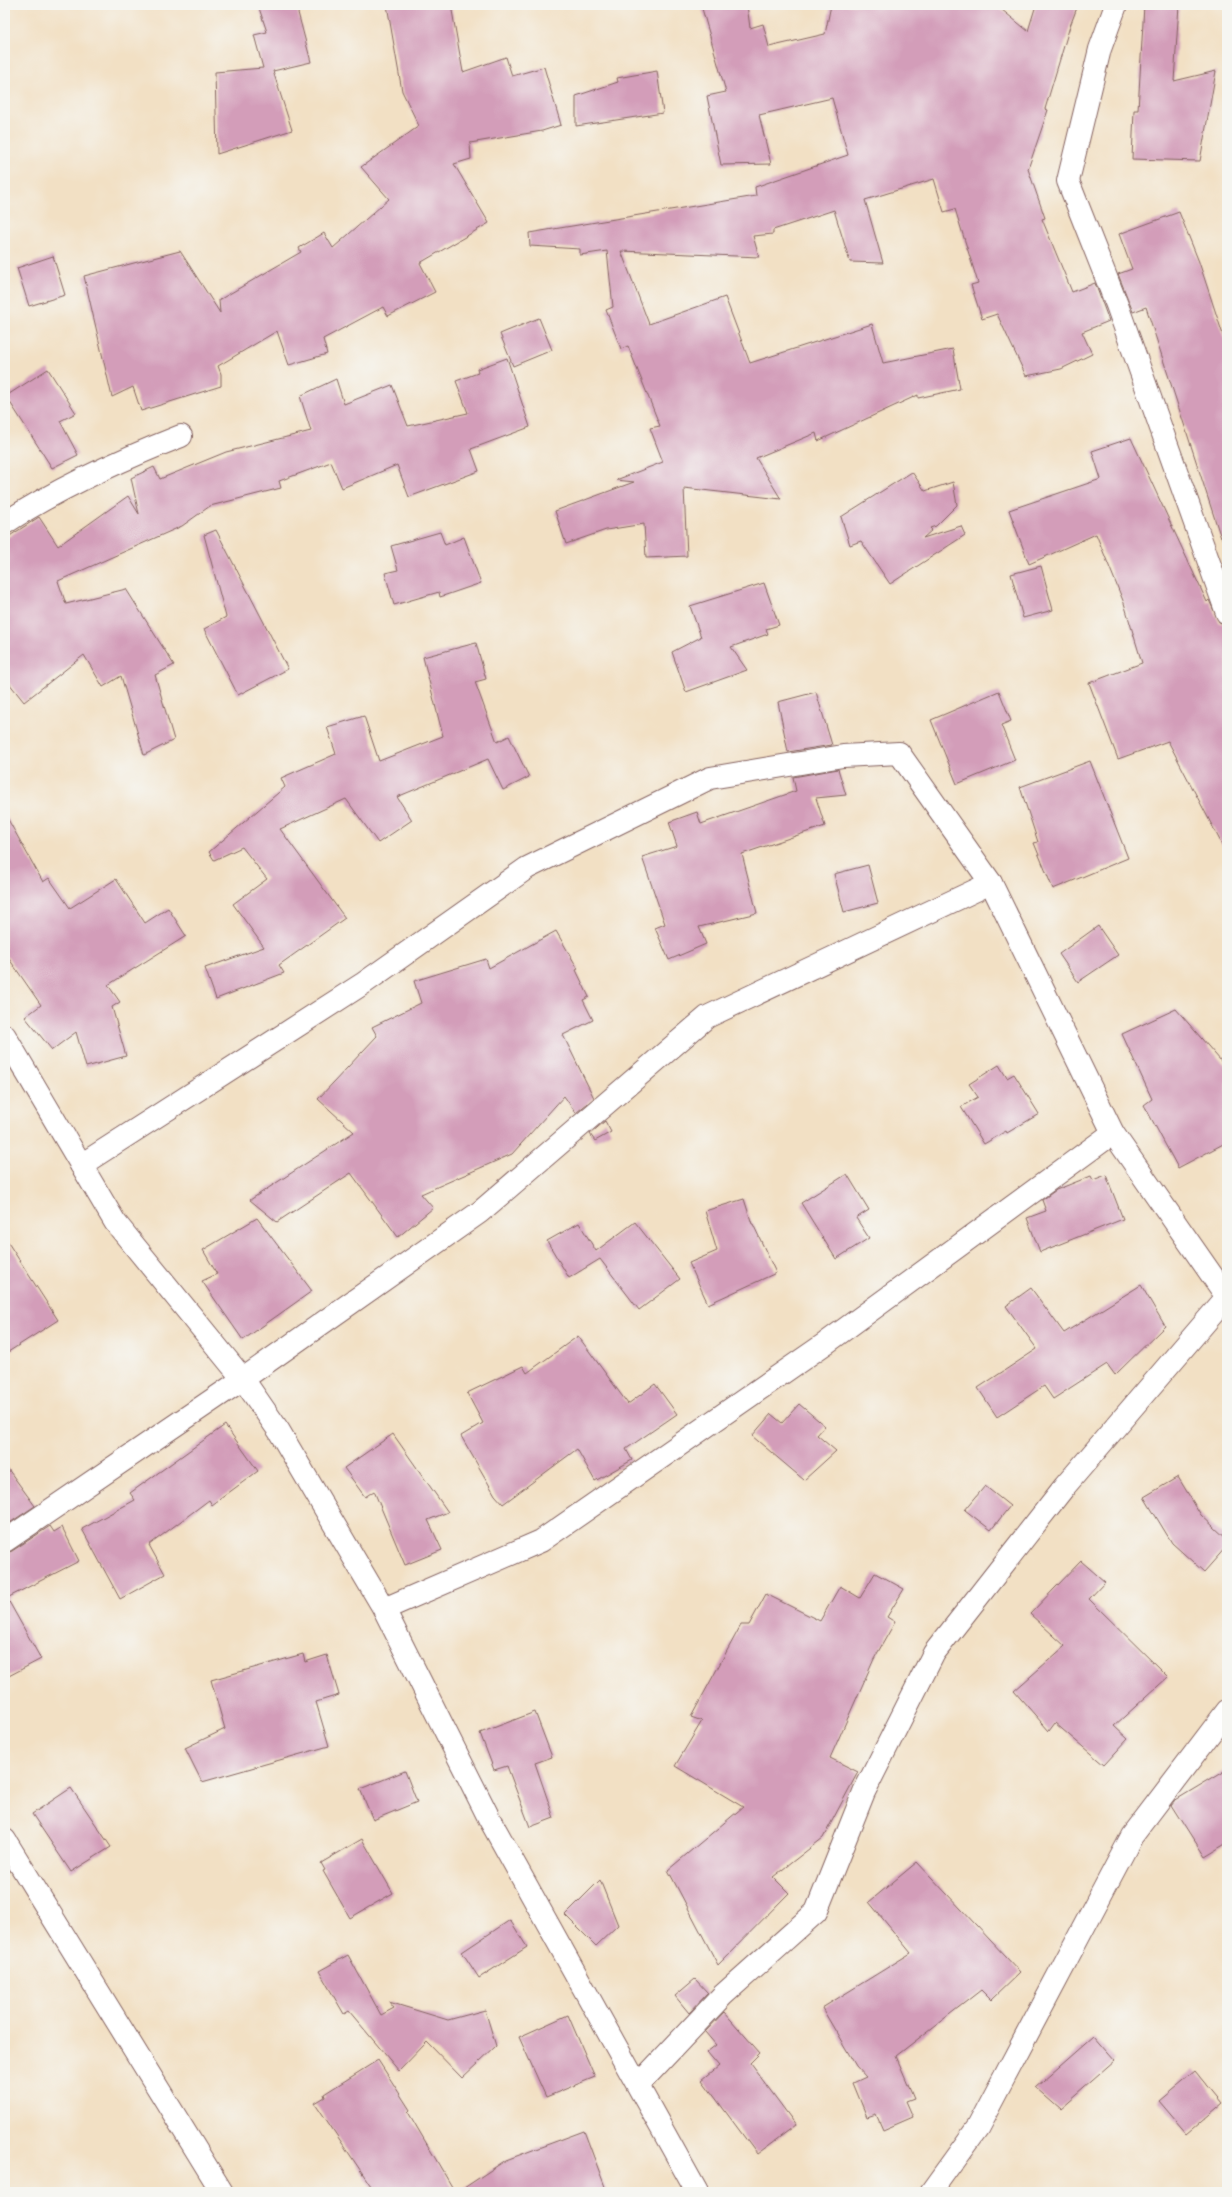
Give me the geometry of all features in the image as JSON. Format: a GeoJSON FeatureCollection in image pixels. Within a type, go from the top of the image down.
{"type":"FeatureCollection","features":[{"type":"Feature","properties":{"kind":"street"},"geometry":{"type":"LineString","coordinates":[[1116,5],[1100,49],[1068,180],[1117,305],[1227,613]]}},
{"type":"Feature","properties":{"kind":"street"},"geometry":{"type":"LineString","coordinates":[[5,523],[62,489],[120,460],[181,436]]}},
{"type":"Feature","properties":{"kind":"street"},"geometry":{"type":"LineString","coordinates":[[81,1164],[364,983],[527,868],[710,778],[843,756],[899,753],[991,883],[1113,1133],[1227,1297],[1065,1486],[934,1653],[864,1792],[816,1912],[723,1995],[638,2085]]}},
{"type":"Feature","properties":{"kind":"street"},"geometry":{"type":"LineString","coordinates":[[5,1541],[244,1379],[480,1212],[707,1017],[991,883]]}},
{"type":"Feature","properties":{"kind":"street"},"geometry":{"type":"LineString","coordinates":[[5,1036],[115,1222],[244,1379],[279,1431],[384,1609],[490,1820],[697,2192]]}},
{"type":"Feature","properties":{"kind":"street"},"geometry":{"type":"LineString","coordinates":[[384,1609],[541,1541],[826,1343],[1113,1133]]}},
{"type":"Feature","properties":{"kind":"street"},"geometry":{"type":"LineString","coordinates":[[931,2192],[978,2127],[1132,1836],[1227,1711]]}},
{"type":"Feature","properties":{"kind":"street"},"geometry":{"type":"LineString","coordinates":[[5,1840],[222,2192]]}},
{"type":"Feature","properties":{"kind":"building"},"geometry":{"type":"Polygon","coordinates":[[[258,5],[296,5],[311,62],[273,71],[292,130],[217,154],[215,72],[263,68],[254,35],[267,32],[258,5]]]}},
{"type":"Feature","properties":{"kind":"building"},"geometry":{"type":"Polygon","coordinates":[[[387,5],[451,5],[463,72],[506,57],[512,76],[544,67],[561,125],[542,131],[470,143],[471,159],[454,164],[489,223],[420,263],[435,292],[388,316],[383,307],[323,339],[327,354],[289,365],[277,331],[218,366],[221,374],[221,386],[141,411],[133,387],[112,397],[84,276],[180,251],[220,313],[219,300],[301,252],[299,248],[324,233],[333,248],[389,199],[361,167],[419,126],[402,91],[387,5]]]}},
{"type":"Feature","properties":{"kind":"building"},"geometry":{"type":"Polygon","coordinates":[[[701,5],[747,5],[750,28],[763,24],[769,47],[825,34],[831,5],[996,5],[1028,31],[1036,5],[1078,5],[1070,26],[1045,109],[1048,110],[1028,169],[1045,218],[1042,219],[1072,292],[1095,283],[1109,321],[1082,332],[1092,354],[1061,369],[1026,376],[997,314],[982,319],[971,285],[978,283],[955,209],[944,212],[934,179],[865,200],[883,263],[850,262],[834,210],[773,230],[773,234],[753,236],[759,257],[621,251],[649,324],[725,297],[750,363],[872,324],[883,363],[953,349],[960,389],[918,398],[918,395],[818,441],[816,433],[756,458],[781,499],[684,488],[687,556],[646,558],[644,524],[606,530],[566,544],[555,511],[634,482],[616,480],[663,462],[650,428],[660,426],[628,346],[621,349],[606,310],[613,307],[607,251],[580,255],[580,249],[530,246],[529,233],[756,196],[755,187],[848,155],[832,98],[759,115],[771,164],[721,165],[707,96],[726,92],[701,5]]]}},
{"type":"Feature","properties":{"kind":"building"},"geometry":{"type":"Polygon","coordinates":[[[1144,5],[1179,5],[1174,81],[1216,71],[1200,161],[1132,159],[1134,110],[1138,110],[1144,5]]]}},
{"type":"Feature","properties":{"kind":"building"},"geometry":{"type":"Polygon","coordinates":[[[657,71],[663,113],[576,126],[576,96],[618,82],[617,78],[657,71]]]}},
{"type":"Feature","properties":{"kind":"building"},"geometry":{"type":"Polygon","coordinates":[[[1179,212],[1199,262],[1227,347],[1227,537],[1221,538],[1146,307],[1133,312],[1118,274],[1132,269],[1119,234],[1179,212]]]}},
{"type":"Feature","properties":{"kind":"building"},"geometry":{"type":"Polygon","coordinates":[[[53,256],[65,295],[29,306],[17,268],[53,256]]]}},
{"type":"Feature","properties":{"kind":"building"},"geometry":{"type":"Polygon","coordinates":[[[539,318],[552,350],[513,366],[500,334],[539,318]]]}},
{"type":"Feature","properties":{"kind":"building"},"geometry":{"type":"Polygon","coordinates":[[[507,358],[530,427],[471,449],[479,471],[409,497],[397,465],[342,488],[331,462],[279,481],[281,488],[210,506],[182,526],[58,581],[66,604],[126,589],[174,665],[155,675],[174,740],[144,755],[121,676],[103,687],[84,655],[24,702],[5,678],[5,539],[39,517],[58,546],[128,496],[139,514],[131,478],[154,467],[160,479],[226,452],[311,431],[300,396],[336,379],[344,404],[392,385],[408,426],[468,413],[456,381],[478,373],[477,369],[507,358]]]}},
{"type":"Feature","properties":{"kind":"building"},"geometry":{"type":"Polygon","coordinates":[[[48,369],[76,413],[60,421],[78,455],[52,468],[6,396],[48,369]]]}},
{"type":"Feature","properties":{"kind":"building"},"geometry":{"type":"Polygon","coordinates":[[[1131,438],[1207,602],[1209,600],[1219,622],[1227,625],[1227,854],[1168,741],[1118,759],[1089,683],[1142,663],[1124,603],[1096,534],[1029,564],[1009,510],[1101,479],[1092,451],[1131,438]]]}},
{"type":"Feature","properties":{"kind":"building"},"geometry":{"type":"Polygon","coordinates":[[[912,472],[925,491],[953,482],[957,505],[936,526],[930,528],[932,530],[923,538],[961,526],[965,535],[890,584],[861,541],[850,545],[841,517],[912,472]]]}},
{"type":"Feature","properties":{"kind":"building"},"geometry":{"type":"Polygon","coordinates":[[[216,530],[288,669],[238,695],[204,629],[226,617],[204,535],[216,530]]]}},
{"type":"Feature","properties":{"kind":"building"},"geometry":{"type":"Polygon","coordinates":[[[440,532],[445,545],[464,537],[481,583],[440,597],[439,592],[394,605],[385,573],[398,570],[391,546],[440,532]]]}},
{"type":"Feature","properties":{"kind":"building"},"geometry":{"type":"Polygon","coordinates":[[[1041,566],[1053,610],[1023,618],[1011,574],[1041,566]]]}},
{"type":"Feature","properties":{"kind":"building"},"geometry":{"type":"Polygon","coordinates":[[[764,583],[779,625],[766,629],[768,634],[731,647],[747,670],[686,692],[672,652],[701,637],[690,606],[764,583]]]}},
{"type":"Feature","properties":{"kind":"building"},"geometry":{"type":"Polygon","coordinates":[[[476,643],[486,679],[475,682],[497,742],[509,736],[529,777],[503,790],[488,759],[397,797],[412,820],[378,843],[346,799],[280,829],[345,918],[279,965],[284,973],[216,999],[205,968],[264,947],[233,904],[267,879],[242,847],[214,860],[209,852],[285,787],[281,778],[336,754],[327,727],[364,716],[379,761],[443,736],[423,657],[476,643]]]}},
{"type":"Feature","properties":{"kind":"building"},"geometry":{"type":"Polygon","coordinates":[[[999,691],[1011,721],[1001,725],[1015,760],[957,784],[931,720],[999,691]]]}},
{"type":"Feature","properties":{"kind":"building"},"geometry":{"type":"Polygon","coordinates":[[[816,692],[832,745],[788,752],[778,702],[816,692]]]}},
{"type":"Feature","properties":{"kind":"building"},"geometry":{"type":"Polygon","coordinates":[[[1090,761],[1128,858],[1053,889],[1034,843],[1038,842],[1020,787],[1090,761]]]}},
{"type":"Feature","properties":{"kind":"building"},"geometry":{"type":"Polygon","coordinates":[[[838,769],[846,795],[816,798],[825,826],[742,854],[757,913],[699,927],[706,944],[669,960],[655,928],[665,924],[642,857],[677,846],[669,822],[697,812],[701,824],[796,791],[793,777],[838,769]]]}},
{"type":"Feature","properties":{"kind":"building"},"geometry":{"type":"Polygon","coordinates":[[[5,814],[43,882],[49,878],[70,908],[116,879],[145,923],[168,908],[186,936],[108,985],[120,1002],[112,1007],[126,1056],[86,1067],[76,1032],[52,1050],[25,1017],[41,1005],[5,953],[5,814]]]}},
{"type":"Feature","properties":{"kind":"building"},"geometry":{"type":"Polygon","coordinates":[[[868,865],[878,903],[844,912],[834,874],[868,865]]]}},
{"type":"Feature","properties":{"kind":"building"},"geometry":{"type":"Polygon","coordinates":[[[1098,926],[1118,955],[1078,982],[1059,954],[1098,926]]]}},
{"type":"Feature","properties":{"kind":"building"},"geometry":{"type":"Polygon","coordinates":[[[556,931],[578,969],[576,970],[589,997],[583,1000],[593,1020],[563,1035],[594,1098],[576,1113],[564,1096],[512,1154],[421,1194],[433,1208],[398,1237],[351,1173],[277,1222],[250,1200],[354,1132],[318,1099],[377,1036],[372,1027],[421,1003],[414,981],[486,959],[489,968],[556,931]]]}},
{"type":"Feature","properties":{"kind":"building"},"geometry":{"type":"Polygon","coordinates":[[[1176,1009],[1227,1068],[1227,1142],[1178,1168],[1144,1105],[1152,1099],[1122,1034],[1176,1009]]]}},
{"type":"Feature","properties":{"kind":"building"},"geometry":{"type":"Polygon","coordinates":[[[999,1065],[1007,1078],[1014,1074],[1039,1114],[1007,1133],[1006,1131],[984,1144],[961,1107],[978,1097],[969,1084],[999,1065]]]}},
{"type":"Feature","properties":{"kind":"building"},"geometry":{"type":"Polygon","coordinates":[[[605,1121],[611,1132],[595,1141],[590,1134],[605,1121]]]}},
{"type":"Feature","properties":{"kind":"building"},"geometry":{"type":"Polygon","coordinates":[[[847,1174],[869,1210],[856,1218],[869,1238],[836,1259],[801,1203],[847,1174]]]}},
{"type":"Feature","properties":{"kind":"building"},"geometry":{"type":"Polygon","coordinates":[[[1106,1175],[1123,1219],[1040,1252],[1027,1218],[1046,1211],[1042,1200],[1056,1190],[1091,1176],[1093,1180],[1106,1175]]]}},
{"type":"Feature","properties":{"kind":"building"},"geometry":{"type":"Polygon","coordinates":[[[744,1199],[752,1224],[776,1273],[708,1304],[689,1263],[717,1251],[705,1211],[744,1199]]]}},
{"type":"Feature","properties":{"kind":"building"},"geometry":{"type":"Polygon","coordinates":[[[257,1218],[312,1291],[243,1340],[202,1281],[217,1274],[203,1250],[257,1218]]]}},
{"type":"Feature","properties":{"kind":"building"},"geometry":{"type":"Polygon","coordinates":[[[635,1222],[680,1279],[639,1310],[600,1259],[569,1278],[547,1241],[579,1223],[596,1251],[635,1222]]]}},
{"type":"Feature","properties":{"kind":"building"},"geometry":{"type":"Polygon","coordinates":[[[5,1238],[58,1320],[5,1354],[5,1238]]]}},
{"type":"Feature","properties":{"kind":"building"},"geometry":{"type":"Polygon","coordinates":[[[1141,1285],[1165,1326],[1115,1375],[1107,1364],[1053,1399],[1044,1386],[997,1417],[978,1388],[1037,1349],[1006,1306],[1031,1288],[1064,1333],[1141,1285]]]}},
{"type":"Feature","properties":{"kind":"building"},"geometry":{"type":"Polygon","coordinates":[[[578,1336],[628,1404],[655,1384],[677,1414],[626,1449],[632,1460],[595,1481],[577,1449],[503,1504],[495,1495],[461,1436],[483,1423],[467,1393],[523,1366],[527,1373],[578,1336]]]}},
{"type":"Feature","properties":{"kind":"building"},"geometry":{"type":"Polygon","coordinates":[[[799,1404],[825,1426],[817,1435],[836,1451],[804,1480],[752,1436],[771,1414],[782,1423],[799,1404]]]}},
{"type":"Feature","properties":{"kind":"building"},"geometry":{"type":"Polygon","coordinates":[[[225,1425],[258,1471],[212,1505],[209,1500],[149,1545],[165,1574],[120,1599],[82,1529],[135,1500],[130,1493],[225,1425]]]}},
{"type":"Feature","properties":{"kind":"building"},"geometry":{"type":"Polygon","coordinates":[[[393,1434],[448,1512],[428,1520],[442,1550],[405,1565],[374,1491],[365,1497],[344,1468],[393,1434]]]}},
{"type":"Feature","properties":{"kind":"building"},"geometry":{"type":"Polygon","coordinates":[[[5,1465],[35,1506],[5,1526],[5,1465]]]}},
{"type":"Feature","properties":{"kind":"building"},"geometry":{"type":"Polygon","coordinates":[[[1178,1477],[1201,1515],[1227,1539],[1227,1546],[1204,1572],[1172,1543],[1144,1497],[1178,1477]]]}},
{"type":"Feature","properties":{"kind":"building"},"geometry":{"type":"Polygon","coordinates":[[[985,1486],[1010,1506],[991,1530],[965,1510],[985,1486]]]}},
{"type":"Feature","properties":{"kind":"building"},"geometry":{"type":"Polygon","coordinates":[[[50,1526],[54,1532],[62,1527],[79,1561],[7,1598],[41,1659],[5,1678],[5,1553],[12,1551],[50,1526]]]}},
{"type":"Feature","properties":{"kind":"building"},"geometry":{"type":"Polygon","coordinates":[[[1081,1561],[1105,1582],[1089,1599],[1168,1677],[1114,1726],[1128,1739],[1104,1765],[1055,1723],[1049,1731],[1014,1691],[1065,1646],[1030,1614],[1081,1561]]]}},
{"type":"Feature","properties":{"kind":"building"},"geometry":{"type":"Polygon","coordinates":[[[875,1573],[904,1589],[887,1617],[895,1622],[874,1659],[830,1758],[858,1772],[823,1838],[773,1877],[789,1893],[718,1965],[668,1870],[743,1807],[675,1766],[702,1721],[691,1717],[741,1625],[749,1625],[766,1594],[820,1621],[840,1586],[860,1598],[875,1573]]]}},
{"type":"Feature","properties":{"kind":"building"},"geometry":{"type":"Polygon","coordinates":[[[303,1654],[305,1662],[327,1655],[339,1695],[316,1702],[329,1746],[202,1782],[185,1748],[225,1729],[211,1680],[303,1654]]]}},
{"type":"Feature","properties":{"kind":"building"},"geometry":{"type":"Polygon","coordinates":[[[535,1712],[552,1757],[535,1763],[554,1818],[530,1827],[507,1766],[494,1770],[480,1733],[535,1712]]]}},
{"type":"Feature","properties":{"kind":"building"},"geometry":{"type":"Polygon","coordinates":[[[1227,1769],[1227,1843],[1204,1857],[1171,1805],[1174,1801],[1227,1769]]]}},
{"type":"Feature","properties":{"kind":"building"},"geometry":{"type":"Polygon","coordinates":[[[405,1771],[417,1802],[373,1820],[360,1789],[405,1771]]]}},
{"type":"Feature","properties":{"kind":"building"},"geometry":{"type":"Polygon","coordinates":[[[71,1788],[111,1847],[71,1872],[32,1814],[71,1788]]]}},
{"type":"Feature","properties":{"kind":"building"},"geometry":{"type":"Polygon","coordinates":[[[362,1839],[393,1893],[350,1918],[323,1871],[325,1870],[321,1863],[362,1839]]]}},
{"type":"Feature","properties":{"kind":"building"},"geometry":{"type":"Polygon","coordinates":[[[917,1862],[1020,1972],[991,2000],[981,1990],[896,2056],[914,2098],[906,2101],[913,2117],[883,2130],[876,2114],[867,2117],[853,2083],[866,2077],[856,2066],[822,2008],[911,1953],[869,1902],[917,1862]]]}},
{"type":"Feature","properties":{"kind":"building"},"geometry":{"type":"Polygon","coordinates":[[[600,1880],[618,1925],[596,1946],[565,1915],[600,1880]]]}},
{"type":"Feature","properties":{"kind":"building"},"geometry":{"type":"Polygon","coordinates":[[[510,1920],[527,1947],[479,1978],[462,1952],[510,1920]]]}},
{"type":"Feature","properties":{"kind":"building"},"geometry":{"type":"Polygon","coordinates":[[[348,1955],[381,2015],[394,2008],[389,2002],[448,2020],[485,2010],[496,2046],[462,2078],[427,2042],[399,2071],[349,2011],[344,2014],[319,1971],[348,1955]]]}},
{"type":"Feature","properties":{"kind":"building"},"geometry":{"type":"Polygon","coordinates":[[[695,1979],[708,1993],[689,2013],[675,1996],[695,1979]]]}},
{"type":"Feature","properties":{"kind":"building"},"geometry":{"type":"Polygon","coordinates":[[[724,2012],[760,2053],[750,2063],[796,2125],[757,2154],[702,2080],[719,2066],[707,2052],[716,2045],[705,2032],[724,2012]]]}},
{"type":"Feature","properties":{"kind":"building"},"geometry":{"type":"Polygon","coordinates":[[[568,2015],[595,2077],[546,2097],[519,2037],[568,2015]]]}},
{"type":"Feature","properties":{"kind":"building"},"geometry":{"type":"Polygon","coordinates":[[[1094,2036],[1115,2060],[1059,2109],[1035,2088],[1094,2036]]]}},
{"type":"Feature","properties":{"kind":"building"},"geometry":{"type":"Polygon","coordinates":[[[378,2060],[410,2110],[408,2112],[455,2192],[375,2192],[315,2103],[325,2097],[324,2094],[378,2060]]]}},
{"type":"Feature","properties":{"kind":"building"},"geometry":{"type":"Polygon","coordinates":[[[1194,2070],[1222,2104],[1187,2134],[1158,2100],[1194,2070]]]}},
{"type":"Feature","properties":{"kind":"building"},"geometry":{"type":"Polygon","coordinates":[[[584,2131],[607,2192],[458,2192],[506,2160],[584,2131]]]}}]}
